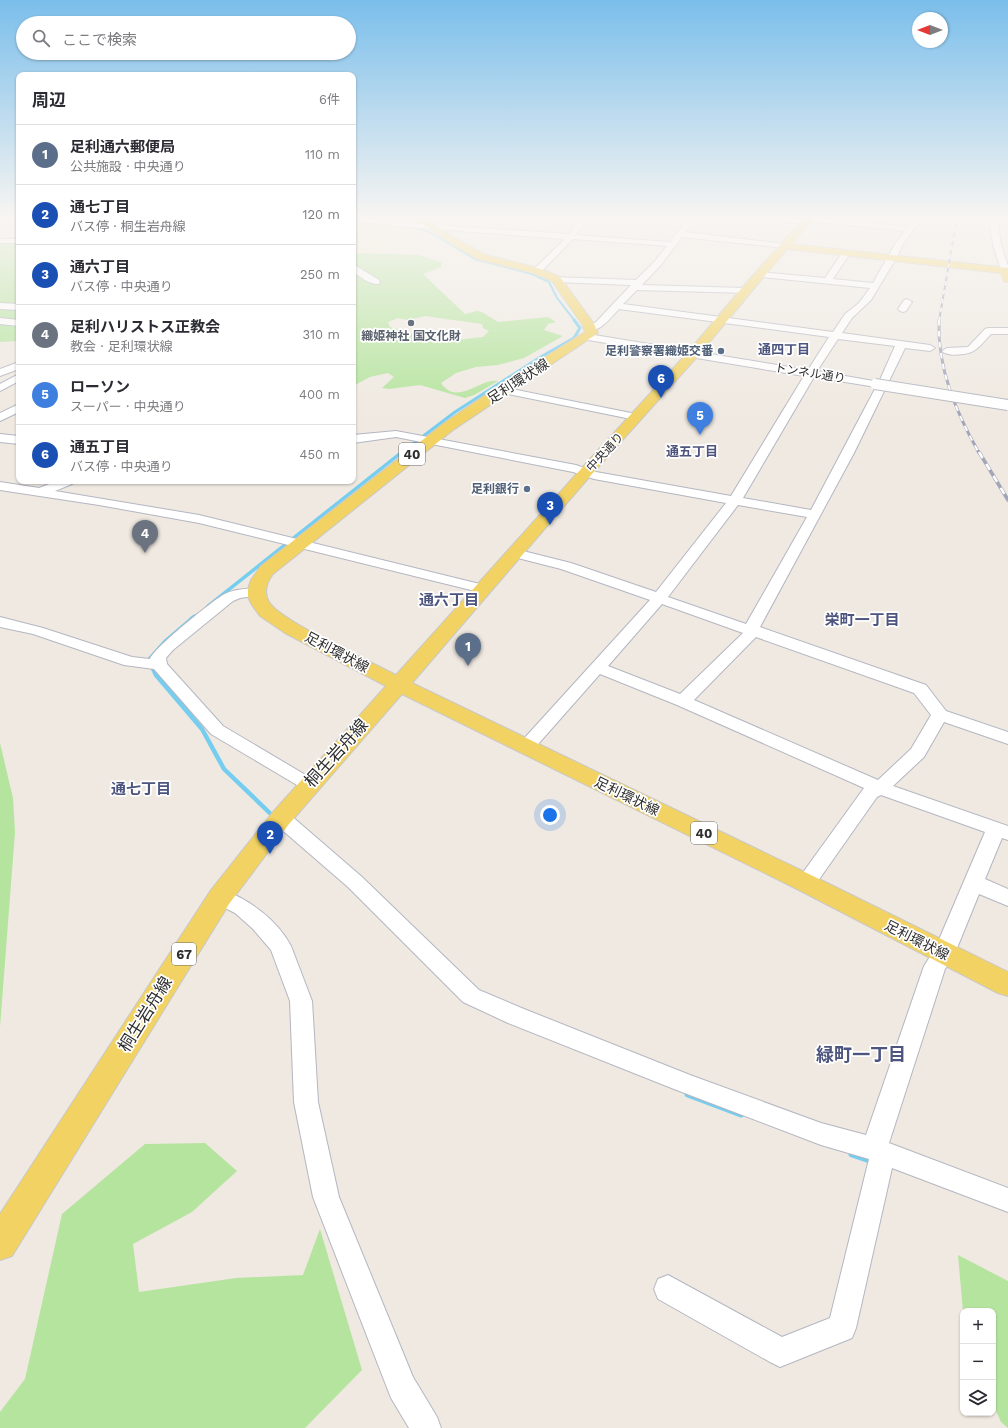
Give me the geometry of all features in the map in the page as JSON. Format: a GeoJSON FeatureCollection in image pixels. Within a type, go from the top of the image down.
{"type":"FeatureCollection","features":[{"type":"Feature","properties":{"kind":"main road"},"geometry":{"type":"LineString","coordinates":[[559,284],[589,333]]}},
{"type":"Feature","properties":{"kind":"main road","name":"中央通り"},"geometry":{"type":"LineString","coordinates":[[398,684],[693,354],[751,284]]}},
{"type":"Feature","properties":{"kind":"main road","name":"足利環状線"},"geometry":{"type":"LineString","coordinates":[[589,333],[502,390],[429,441],[298,544],[263,574],[256,592],[259,602],[263,608],[276,620],[398,684],[806,883],[1008,985]]}},
{"type":"Feature","properties":{"kind":"main road","name":"桐生岩舟線"},"geometry":{"type":"LineString","coordinates":[[0,1244],[220,897],[280,818],[308,784],[398,684]]}},
{"type":"Feature","properties":{"kind":"street"},"geometry":{"type":"LineString","coordinates":[[618,284],[745,291]]}},
{"type":"Feature","properties":{"kind":"street"},"geometry":{"type":"LineString","coordinates":[[526,747],[659,599],[735,500],[811,373],[848,316],[862,305],[868,298],[874,286],[852,284]]}},
{"type":"Feature","properties":{"kind":"street"},"geometry":{"type":"LineString","coordinates":[[589,333],[636,285]]}},
{"type":"Feature","properties":{"kind":"street"},"geometry":{"type":"LineString","coordinates":[[0,306],[16,307]]}},
{"type":"Feature","properties":{"kind":"street"},"geometry":{"type":"LineString","coordinates":[[616,306],[930,348]]}},
{"type":"Feature","properties":{"kind":"street"},"geometry":{"type":"LineString","coordinates":[[0,321],[16,323]]}},
{"type":"Feature","properties":{"kind":"street"},"geometry":{"type":"LineString","coordinates":[[947,350],[967,351],[971,349],[988,331],[1007,331]]}},
{"type":"Feature","properties":{"kind":"street","name":"トンネル通り"},"geometry":{"type":"LineString","coordinates":[[589,333],[693,354],[1008,405]]}},
{"type":"Feature","properties":{"kind":"street"},"geometry":{"type":"LineString","coordinates":[[683,701],[753,630],[815,515],[884,382],[901,345]]}},
{"type":"Feature","properties":{"kind":"street"},"geometry":{"type":"LineString","coordinates":[[0,373],[16,366]]}},
{"type":"Feature","properties":{"kind":"street"},"geometry":{"type":"LineString","coordinates":[[0,388],[16,379]]}},
{"type":"Feature","properties":{"kind":"street"},"geometry":{"type":"LineString","coordinates":[[502,390],[636,417]]}},
{"type":"Feature","properties":{"kind":"street"},"geometry":{"type":"LineString","coordinates":[[0,418],[16,409]]}},
{"type":"Feature","properties":{"kind":"street"},"geometry":{"type":"LineString","coordinates":[[356,439],[396,434],[586,472],[594,475],[815,515]]}},
{"type":"Feature","properties":{"kind":"street"},"geometry":{"type":"LineString","coordinates":[[0,438],[16,440]]}},
{"type":"Feature","properties":{"kind":"street"},"geometry":{"type":"LineString","coordinates":[[38,492],[60,484]]}},
{"type":"Feature","properties":{"kind":"street"},"geometry":{"type":"LineString","coordinates":[[0,486],[100,501],[199,519],[483,589]]}},
{"type":"Feature","properties":{"kind":"street"},"geometry":{"type":"LineString","coordinates":[[515,553],[566,566],[920,689],[940,715],[1008,738]]}},
{"type":"Feature","properties":{"kind":"street"},"geometry":{"type":"LineString","coordinates":[[256,592],[237,594],[228,598],[167,647],[158,658],[159,665],[217,730],[308,784]]}},
{"type":"Feature","properties":{"kind":"street"},"geometry":{"type":"LineString","coordinates":[[0,622],[38,631],[130,662],[159,665]]}},
{"type":"Feature","properties":{"kind":"street"},"geometry":{"type":"LineString","coordinates":[[598,668],[683,701],[880,788],[1002,831],[974,883],[944,953],[935,966],[879,1158],[842,1328],[780,1352],[668,1289]]}},
{"type":"Feature","properties":{"kind":"street"},"geometry":{"type":"LineString","coordinates":[[806,883],[870,793],[880,788],[918,753],[940,715]]}},
{"type":"Feature","properties":{"kind":"street"},"geometry":{"type":"LineString","coordinates":[[280,818],[355,882],[471,996],[516,1016],[682,1082],[821,1134],[879,1158],[1008,1200]]}},
{"type":"Feature","properties":{"kind":"street"},"geometry":{"type":"LineString","coordinates":[[974,883],[1008,898]]}},
{"type":"Feature","properties":{"kind":"street"},"geometry":{"type":"LineString","coordinates":[[220,897],[242,908],[260,923],[280,946],[301,1001],[306,1102],[326,1197],[402,1387],[426,1428]]}},
{"type":"Feature","properties":{"kind":"green space"},"geometry":{"type":"Polygon","coordinates":[[[0,284],[16,284],[16,341],[0,342],[0,284]]]}},
{"type":"Feature","properties":{"kind":"green space"},"geometry":{"type":"Polygon","coordinates":[[[356,284],[433,284],[465,314],[477,311],[482,312],[498,322],[548,317],[556,322],[548,324],[544,330],[563,336],[524,358],[498,365],[476,367],[456,373],[441,383],[448,390],[461,392],[483,383],[498,381],[474,395],[465,398],[420,385],[389,389],[382,388],[394,377],[388,373],[370,377],[356,384],[356,284]],[[425,316],[408,320],[398,318],[388,322],[390,327],[418,335],[456,340],[483,337],[489,331],[483,328],[482,324],[425,316]]]}},
{"type":"Feature","properties":{"kind":"green space"},"geometry":{"type":"Polygon","coordinates":[[[0,743],[13,798],[15,832],[0,1027],[0,743]]]}},
{"type":"Feature","properties":{"kind":"green space"},"geometry":{"type":"Polygon","coordinates":[[[205,1143],[237,1171],[192,1212],[133,1244],[139,1292],[236,1278],[303,1275],[320,1229],[362,1370],[305,1428],[0,1428],[0,1412],[25,1379],[62,1214],[145,1144],[205,1143]]]}},
{"type":"Feature","properties":{"kind":"green space"},"geometry":{"type":"Polygon","coordinates":[[[958,1255],[1008,1281],[1008,1428],[1001,1422],[996,1411],[996,1308],[963,1308],[958,1255]]]}},
{"type":"Feature","properties":{"kind":"waterway"},"geometry":{"type":"LineString","coordinates":[[550,284],[557,298],[575,321]]}},
{"type":"Feature","properties":{"kind":"waterway"},"geometry":{"type":"LineString","coordinates":[[401,453],[455,412],[539,358],[574,338],[580,328],[574,320]]}},
{"type":"Feature","properties":{"kind":"waterway"},"geometry":{"type":"LineString","coordinates":[[208,606],[402,452]]}},
{"type":"Feature","properties":{"kind":"waterway"},"geometry":{"type":"LineString","coordinates":[[191,619],[195,616]]}},
{"type":"Feature","properties":{"kind":"waterway"},"geometry":{"type":"LineString","coordinates":[[193,618],[165,642],[149,660],[156,675],[202,729],[224,769],[275,818]]}},
{"type":"Feature","properties":{"kind":"waterway"},"geometry":{"type":"LineString","coordinates":[[688,1094],[741,1114]]}},
{"type":"Feature","properties":{"kind":"waterway"},"geometry":{"type":"LineString","coordinates":[[852,1154],[873,1161]]}},
{"type":"Feature","properties":{"kind":"railway"},"geometry":{"type":"LineString","coordinates":[[939,321],[945,284]]}},
{"type":"Feature","properties":{"kind":"railway"},"geometry":{"type":"LineString","coordinates":[[939,321],[941,355],[950,389],[963,422],[979,453]]}},
{"type":"Feature","properties":{"kind":"railway"},"geometry":{"type":"LineString","coordinates":[[979,452],[1008,500]]}},
{"type":"Feature","properties":{"kind":"place","name":"織姫神社 国文化財"},"geometry":{"type":"Point","coordinates":[411,323]}},
{"type":"Feature","properties":{"kind":"place","name":"足利警察署織姫交番"},"geometry":{"type":"Point","coordinates":[721,351]}},
{"type":"Feature","properties":{"kind":"place","name":"通五丁目"},"geometry":{"type":"Point","coordinates":[661,398]}},
{"type":"Feature","properties":{"kind":"place","name":"ローソン"},"geometry":{"type":"Point","coordinates":[700,435]}},
{"type":"Feature","properties":{"kind":"place","name":"足利銀行"},"geometry":{"type":"Point","coordinates":[527,489]}},
{"type":"Feature","properties":{"kind":"place","name":"通六丁目"},"geometry":{"type":"Point","coordinates":[550,525]}},
{"type":"Feature","properties":{"kind":"place","name":"足利ハリストス正教会"},"geometry":{"type":"Point","coordinates":[145,553]}},
{"type":"Feature","properties":{"kind":"place","name":"足利通六郵便局"},"geometry":{"type":"Point","coordinates":[468,666]}},
{"type":"Feature","properties":{"kind":"place","name":"通七丁目"},"geometry":{"type":"Point","coordinates":[270,854]}},
{"type":"Feature","properties":{"kind":"district","name":"通四丁目"},"geometry":{"type":"Point","coordinates":[784,349]}},
{"type":"Feature","properties":{"kind":"district","name":"通五丁目"},"geometry":{"type":"Point","coordinates":[692,451]}},
{"type":"Feature","properties":{"kind":"district","name":"通六丁目"},"geometry":{"type":"Point","coordinates":[449,600]}},
{"type":"Feature","properties":{"kind":"district","name":"栄町一丁目"},"geometry":{"type":"Point","coordinates":[862,620]}},
{"type":"Feature","properties":{"kind":"district","name":"通七丁目"},"geometry":{"type":"Point","coordinates":[141,789]}},
{"type":"Feature","properties":{"kind":"district","name":"緑町一丁目"},"geometry":{"type":"Point","coordinates":[861,1054]}}]}
